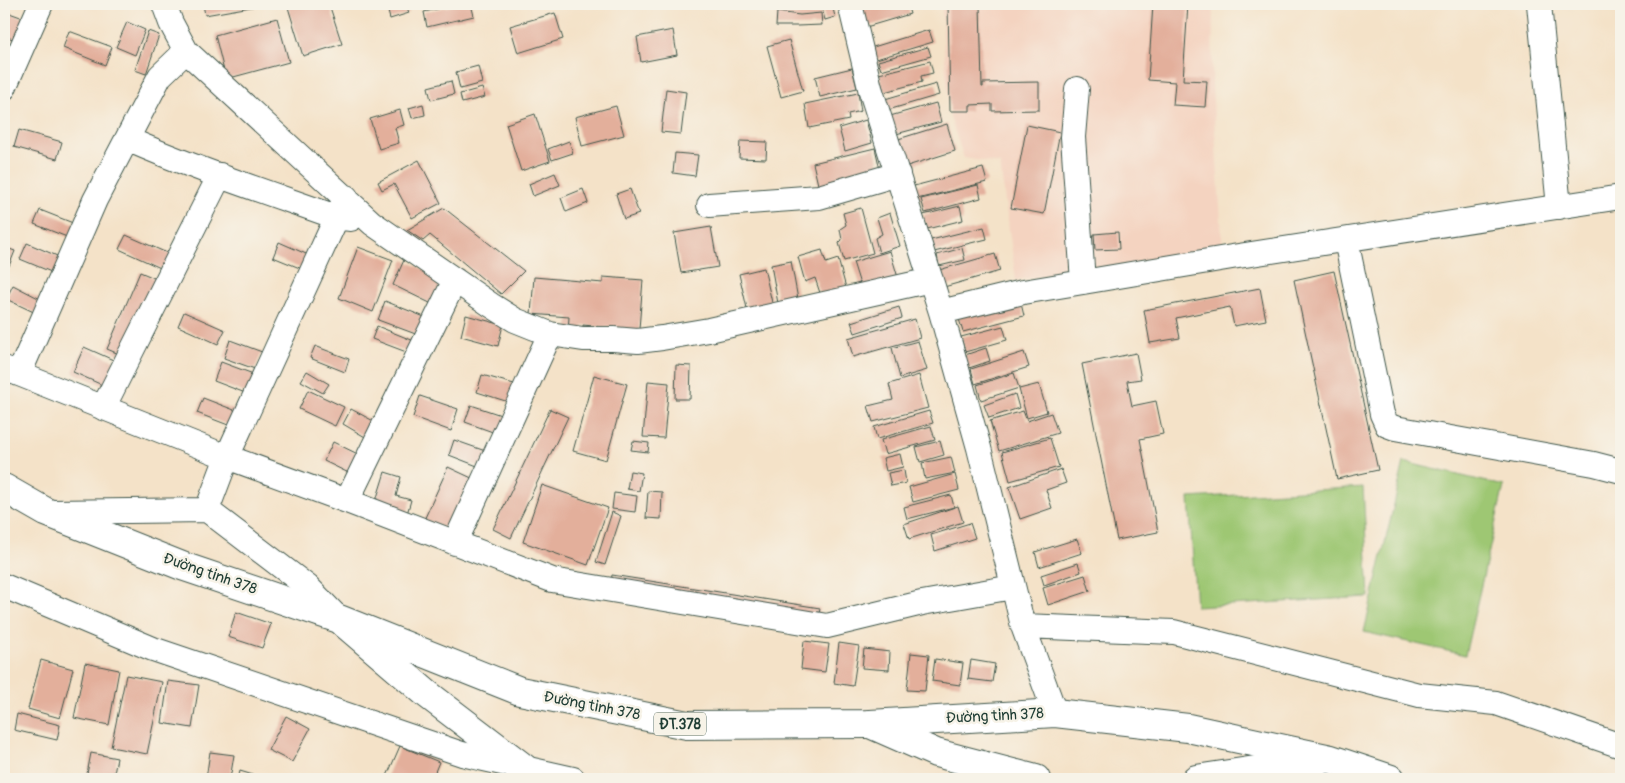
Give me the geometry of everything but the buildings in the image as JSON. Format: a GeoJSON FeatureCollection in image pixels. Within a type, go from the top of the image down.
{"type":"FeatureCollection","features":[{"type":"Feature","properties":{"kind":"main road","name":"Đường tỉnh 378"},"geometry":{"type":"LineString","coordinates":[[4,488],[46,512],[182,566],[339,619],[520,691],[687,725],[870,724],[1055,712],[1188,728],[1331,759],[1391,779]]}},
{"type":"Feature","properties":{"kind":"main road"},"geometry":{"type":"LineString","coordinates":[[339,619],[427,694],[505,770]]}},
{"type":"Feature","properties":{"kind":"main road"},"geometry":{"type":"LineString","coordinates":[[870,724],[936,753],[1036,779]]}},
{"type":"Feature","properties":{"kind":"main road"},"geometry":{"type":"LineString","coordinates":[[1196,779],[1331,759]]}},
{"type":"Feature","properties":{"kind":"street"},"geometry":{"type":"LineString","coordinates":[[4,88],[41,4]]}},
{"type":"Feature","properties":{"kind":"street"},"geometry":{"type":"LineString","coordinates":[[164,4],[171,23],[186,51],[341,207]]}},
{"type":"Feature","properties":{"kind":"street"},"geometry":{"type":"LineString","coordinates":[[850,4],[870,88],[942,312],[979,448],[1023,626],[1055,712]]}},
{"type":"Feature","properties":{"kind":"street"},"geometry":{"type":"LineString","coordinates":[[1539,4],[1559,207]]}},
{"type":"Feature","properties":{"kind":"street"},"geometry":{"type":"LineString","coordinates":[[186,51],[160,76],[94,200],[12,371],[227,458],[347,501],[552,580],[828,626],[922,602],[1013,587]]}},
{"type":"Feature","properties":{"kind":"street"},"geometry":{"type":"LineString","coordinates":[[1077,89],[1073,137],[1083,282]]}},
{"type":"Feature","properties":{"kind":"street"},"geometry":{"type":"LineString","coordinates":[[128,139],[161,154],[220,175],[341,207],[372,223],[515,320],[550,334],[584,339],[638,341],[662,338],[709,330],[931,280]]}},
{"type":"Feature","properties":{"kind":"street"},"geometry":{"type":"LineString","coordinates":[[708,205],[818,197],[898,174]]}},
{"type":"Feature","properties":{"kind":"street"},"geometry":{"type":"LineString","coordinates":[[103,408],[220,175]]}},
{"type":"Feature","properties":{"kind":"street"},"geometry":{"type":"LineString","coordinates":[[942,312],[1023,292],[1232,257],[1621,197]]}},
{"type":"Feature","properties":{"kind":"street"},"geometry":{"type":"LineString","coordinates":[[207,510],[227,458],[341,207]]}},
{"type":"Feature","properties":{"kind":"street"},"geometry":{"type":"LineString","coordinates":[[1346,240],[1382,414],[1387,425],[1594,464],[1621,471]]}},
{"type":"Feature","properties":{"kind":"street"},"geometry":{"type":"LineString","coordinates":[[347,501],[455,280]]}},
{"type":"Feature","properties":{"kind":"street"},"geometry":{"type":"LineString","coordinates":[[455,543],[550,334]]}},
{"type":"Feature","properties":{"kind":"street"},"geometry":{"type":"LineString","coordinates":[[46,512],[207,510],[308,588],[339,619]]}},
{"type":"Feature","properties":{"kind":"street"},"geometry":{"type":"LineString","coordinates":[[4,586],[153,649],[505,770],[573,779]]}},
{"type":"Feature","properties":{"kind":"street"},"geometry":{"type":"LineString","coordinates":[[1023,626],[1174,632],[1419,695],[1496,703],[1621,746]]}},
{"type":"Feature","properties":{"kind":"shaded area"},"geometry":{"type":"Polygon","coordinates":[[[942,4],[1213,4],[1212,86],[1223,252],[1016,280],[1000,164],[964,158],[950,117],[942,4]]]}},
{"type":"Feature","properties":{"kind":"green space"},"geometry":{"type":"Polygon","coordinates":[[[1404,462],[1504,486],[1465,655],[1364,632],[1404,462]]]}},
{"type":"Feature","properties":{"kind":"green space"},"geometry":{"type":"Polygon","coordinates":[[[1363,487],[1369,597],[1196,607],[1189,498],[1363,487]]]}}]}
